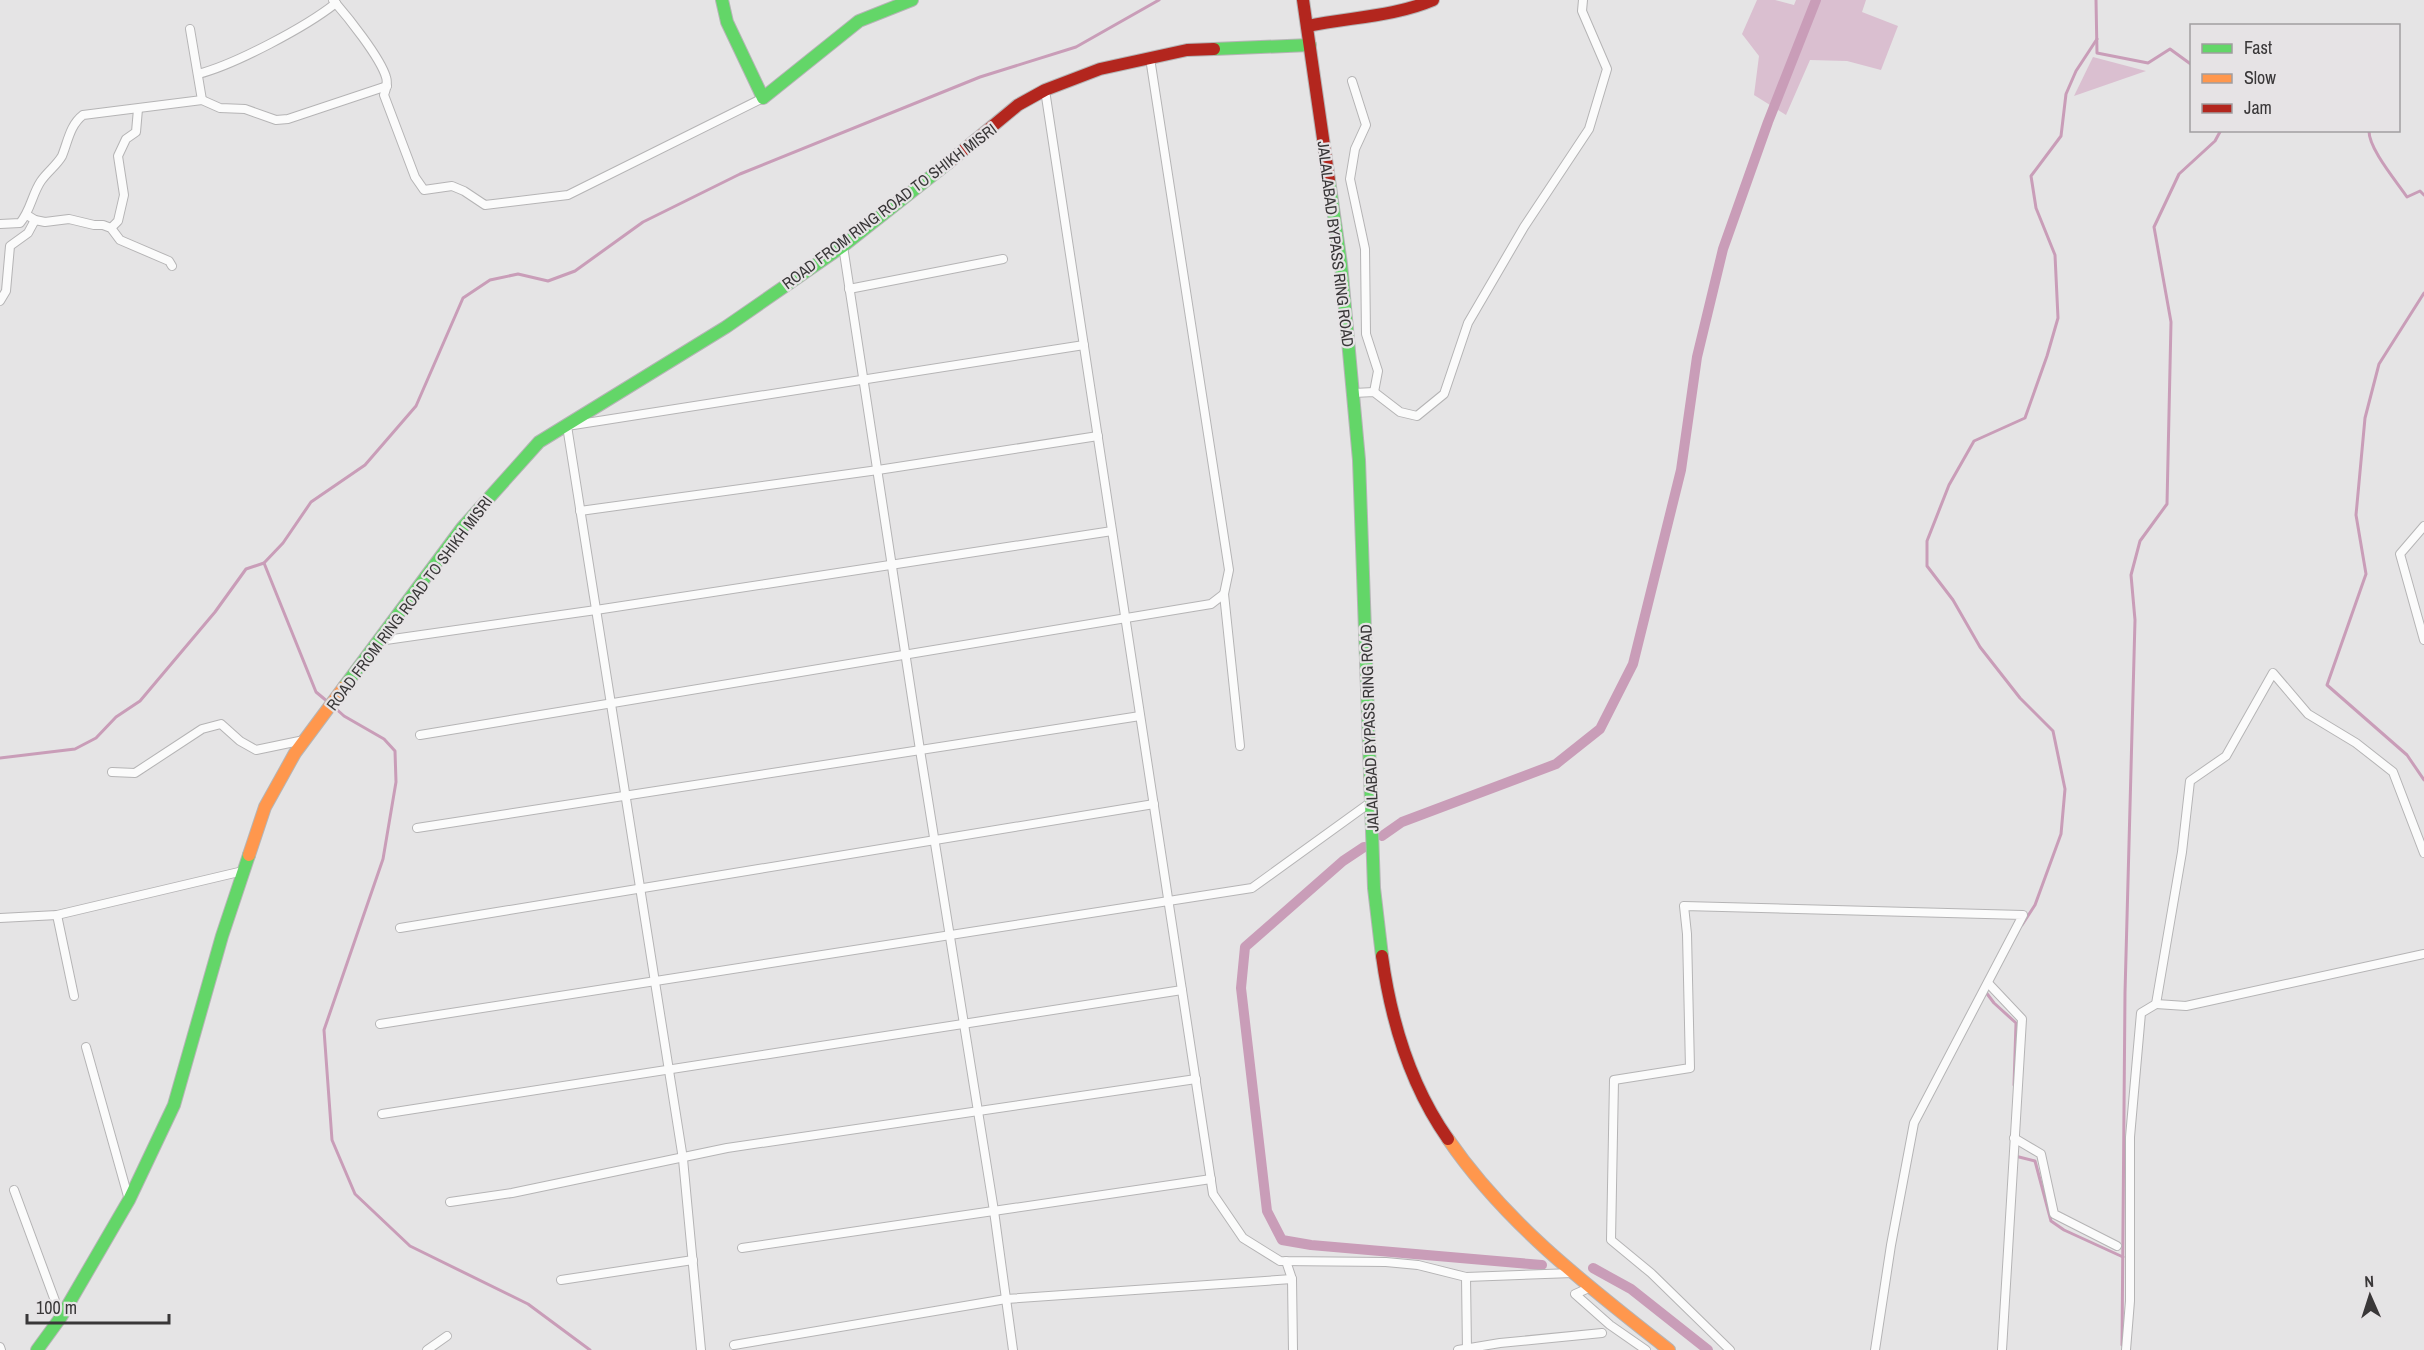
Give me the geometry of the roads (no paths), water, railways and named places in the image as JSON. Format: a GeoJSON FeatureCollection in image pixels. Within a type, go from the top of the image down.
{"type":"FeatureCollection","features":[{"type":"Feature","properties":{"kind":"main road"},"geometry":{"type":"LineString","coordinates":[[722,0],[727,22],[763,98],[859,21],[912,0]]}},
{"type":"Feature","properties":{"kind":"main road","name":"JALALABAD BYPASS RING ROAD"},"geometry":{"type":"LineString","coordinates":[[1303,0],[1341,264],[1354,393],[1359,460],[1371,802],[1380,950],[1390,1006],[1416,1083],[1441,1130],[1462,1161],[1514,1219],[1575,1273],[1588,1288],[1669,1350]]}},
{"type":"Feature","properties":{"kind":"main road"},"geometry":{"type":"LineString","coordinates":[[1308,26],[1334,20],[1356,20],[1414,9],[1433,0]]}},
{"type":"Feature","properties":{"kind":"main road","name":"ROAD FROM RING ROAD TO SHIKH MISRI"},"geometry":{"type":"LineString","coordinates":[[37,1350],[61,1317],[129,1200],[174,1105],[222,936],[265,807],[304,740],[348,684],[410,596],[462,528],[539,442],[726,327],[843,246],[1018,105],[1045,90],[1100,69],[1187,50],[1310,45]]}},
{"type":"Feature","properties":{"kind":"street"},"geometry":{"type":"LineString","coordinates":[[1354,393],[1374,392],[1400,412],[1417,416],[1444,394],[1468,323],[1524,227],[1589,129],[1607,69],[1582,11],[1583,0]]}},
{"type":"Feature","properties":{"kind":"street"},"geometry":{"type":"LineString","coordinates":[[198,74],[214,70],[288,33],[334,2],[360,34],[386,76],[387,86],[384,95],[415,177],[424,190],[452,186],[464,190],[485,205],[568,195],[763,98]]}},
{"type":"Feature","properties":{"kind":"street"},"geometry":{"type":"LineString","coordinates":[[190,29],[202,100]]}},
{"type":"Feature","properties":{"kind":"street"},"geometry":{"type":"LineString","coordinates":[[1150,58],[1229,570],[1224,594],[1240,746]]}},
{"type":"Feature","properties":{"kind":"street"},"geometry":{"type":"LineString","coordinates":[[1352,81],[1366,126],[1355,149],[1350,179],[1365,249],[1366,334],[1378,371],[1374,392]]}},
{"type":"Feature","properties":{"kind":"street"},"geometry":{"type":"LineString","coordinates":[[0,301],[6,291],[9,246],[28,233],[32,196],[41,180],[60,159],[75,122],[83,115],[202,100],[220,108],[245,109],[276,120],[288,119],[387,86]]}},
{"type":"Feature","properties":{"kind":"street"},"geometry":{"type":"LineString","coordinates":[[1045,90],[1213,1194],[1243,1238],[1280,1261],[1386,1262],[1418,1265],[1466,1277],[1575,1273]]}},
{"type":"Feature","properties":{"kind":"street"},"geometry":{"type":"LineString","coordinates":[[111,228],[118,220],[124,195],[118,156],[126,139],[136,132],[138,109]]}},
{"type":"Feature","properties":{"kind":"street"},"geometry":{"type":"LineString","coordinates":[[0,224],[20,223],[31,218],[45,222],[69,219],[111,228],[120,240],[169,261],[172,266]]}},
{"type":"Feature","properties":{"kind":"street"},"geometry":{"type":"LineString","coordinates":[[843,246],[920,750],[994,1211],[1013,1350]]}},
{"type":"Feature","properties":{"kind":"street"},"geometry":{"type":"LineString","coordinates":[[849,289],[1003,260]]}},
{"type":"Feature","properties":{"kind":"street"},"geometry":{"type":"LineString","coordinates":[[701,1350],[683,1159],[567,426],[1084,345]]}},
{"type":"Feature","properties":{"kind":"street"},"geometry":{"type":"LineString","coordinates":[[580,511],[878,470],[1098,436]]}},
{"type":"Feature","properties":{"kind":"street"},"geometry":{"type":"LineString","coordinates":[[2424,526],[2400,554],[2424,640]]}},
{"type":"Feature","properties":{"kind":"street"},"geometry":{"type":"LineString","coordinates":[[379,641],[1112,531]]}},
{"type":"Feature","properties":{"kind":"street"},"geometry":{"type":"LineString","coordinates":[[420,735],[1211,604],[1224,594]]}},
{"type":"Feature","properties":{"kind":"street"},"geometry":{"type":"LineString","coordinates":[[2156,1004],[2182,852],[2190,781],[2226,756],[2273,673],[2308,714],[2356,743],[2393,772],[2424,853]]}},
{"type":"Feature","properties":{"kind":"street"},"geometry":{"type":"LineString","coordinates":[[417,828],[1140,716]]}},
{"type":"Feature","properties":{"kind":"street"},"geometry":{"type":"LineString","coordinates":[[112,772],[135,773],[202,729],[221,723],[240,741],[256,750],[304,740]]}},
{"type":"Feature","properties":{"kind":"street"},"geometry":{"type":"LineString","coordinates":[[380,1024],[1252,888],[1371,802]]}},
{"type":"Feature","properties":{"kind":"street"},"geometry":{"type":"LineString","coordinates":[[400,928],[1154,804]]}},
{"type":"Feature","properties":{"kind":"street"},"geometry":{"type":"LineString","coordinates":[[0,918],[57,915],[243,871]]}},
{"type":"Feature","properties":{"kind":"street"},"geometry":{"type":"LineString","coordinates":[[1730,1350],[1651,1273],[1611,1240],[1614,1080],[1690,1068],[1687,934],[1684,906],[2023,915],[1914,1123],[1891,1245],[1875,1350]]}},
{"type":"Feature","properties":{"kind":"street"},"geometry":{"type":"LineString","coordinates":[[57,915],[74,996]]}},
{"type":"Feature","properties":{"kind":"street"},"geometry":{"type":"LineString","coordinates":[[2126,1350],[2130,1301],[2130,1137],[2141,1012],[2156,1004],[2186,1006],[2424,954]]}},
{"type":"Feature","properties":{"kind":"street"},"geometry":{"type":"LineString","coordinates":[[1988,983],[2022,1019],[2002,1350]]}},
{"type":"Feature","properties":{"kind":"street"},"geometry":{"type":"LineString","coordinates":[[382,1114],[1182,990]]}},
{"type":"Feature","properties":{"kind":"street"},"geometry":{"type":"LineString","coordinates":[[86,1047],[129,1200]]}},
{"type":"Feature","properties":{"kind":"street"},"geometry":{"type":"LineString","coordinates":[[450,1202],[512,1193],[727,1148],[1196,1079]]}},
{"type":"Feature","properties":{"kind":"street"},"geometry":{"type":"LineString","coordinates":[[2014,1138],[2041,1154],[2054,1214],[2118,1246]]}},
{"type":"Feature","properties":{"kind":"street"},"geometry":{"type":"LineString","coordinates":[[742,1248],[1211,1179]]}},
{"type":"Feature","properties":{"kind":"street"},"geometry":{"type":"LineString","coordinates":[[14,1190],[61,1317]]}},
{"type":"Feature","properties":{"kind":"street"},"geometry":{"type":"LineString","coordinates":[[561,1280],[693,1260]]}},
{"type":"Feature","properties":{"kind":"street"},"geometry":{"type":"LineString","coordinates":[[1286,1261],[1292,1279],[1293,1350]]}},
{"type":"Feature","properties":{"kind":"street"},"geometry":{"type":"LineString","coordinates":[[1466,1277],[1467,1350]]}},
{"type":"Feature","properties":{"kind":"street"},"geometry":{"type":"LineString","coordinates":[[734,1345],[1006,1299],[1292,1279]]}},
{"type":"Feature","properties":{"kind":"street"},"geometry":{"type":"LineString","coordinates":[[1588,1288],[1575,1294],[1610,1325],[1646,1350]]}},
{"type":"Feature","properties":{"kind":"street"},"geometry":{"type":"LineString","coordinates":[[1458,1350],[1500,1343],[1602,1333]]}},
{"type":"Feature","properties":{"kind":"street"},"geometry":{"type":"LineString","coordinates":[[427,1350],[447,1336]]}},
{"type":"Feature","properties":{"kind":"waterway"},"geometry":{"type":"LineString","coordinates":[[0,758],[75,749],[96,738],[116,717],[140,701],[215,612],[246,569],[264,563],[283,543],[311,502],[365,465],[416,406],[463,298],[490,280],[518,274],[548,281],[575,271],[643,222],[740,174],[980,77],[1076,47],[1159,0]]}},
{"type":"Feature","properties":{"kind":"waterway"},"geometry":{"type":"LineString","coordinates":[[1382,836],[1402,822],[1556,764],[1600,729],[1633,664],[1681,470],[1697,357],[1723,249],[1768,122],[1816,0]]}},
{"type":"Feature","properties":{"kind":"waterway"},"geometry":{"type":"LineString","coordinates":[[2096,0],[2097,53],[2148,63],[2170,49],[2190,64]]}},
{"type":"Feature","properties":{"kind":"waterway"},"geometry":{"type":"LineString","coordinates":[[2022,925],[2035,905],[2061,834],[2065,789],[2053,731],[2020,698],[1980,647],[1953,600],[1927,566],[1927,541],[1949,485],[1974,441],[2025,418],[2047,356],[2058,318],[2055,255],[2036,208],[2031,176],[2061,136],[2066,94],[2076,71],[2097,39]]}},
{"type":"Feature","properties":{"kind":"waterway"},"geometry":{"type":"LineString","coordinates":[[2122,1345],[2125,993],[2135,620],[2131,575],[2140,541],[2167,504],[2171,322],[2154,227],[2179,174],[2215,141],[2220,132]]}},
{"type":"Feature","properties":{"kind":"waterway"},"geometry":{"type":"LineString","coordinates":[[2369,132],[2378,155],[2407,197],[2420,191],[2424,195]]}},
{"type":"Feature","properties":{"kind":"waterway"},"geometry":{"type":"LineString","coordinates":[[2424,293],[2379,364],[2365,418],[2356,515],[2366,574],[2327,685],[2407,755],[2424,780]]}},
{"type":"Feature","properties":{"kind":"waterway"},"geometry":{"type":"LineString","coordinates":[[264,563],[316,692],[328,702]]}},
{"type":"Feature","properties":{"kind":"waterway"},"geometry":{"type":"LineString","coordinates":[[333,706],[344,716],[384,739],[395,751],[396,782],[383,859],[324,1030],[332,1140],[355,1194],[410,1246],[528,1304],[590,1350]]}},
{"type":"Feature","properties":{"kind":"waterway"},"geometry":{"type":"LineString","coordinates":[[1364,847],[1343,861],[1245,947],[1241,988],[1267,1211],[1282,1240],[1311,1245],[1542,1265]]}},
{"type":"Feature","properties":{"kind":"waterway"},"geometry":{"type":"LineString","coordinates":[[1985,991],[1994,1003],[2016,1023],[2014,1085]]}},
{"type":"Feature","properties":{"kind":"waterway"},"geometry":{"type":"LineString","coordinates":[[2015,1156],[2035,1161],[2051,1221],[2064,1230],[2123,1257]]}},
{"type":"Feature","properties":{"kind":"waterway"},"geometry":{"type":"LineString","coordinates":[[1593,1268],[1631,1289],[1708,1350]]}}]}
